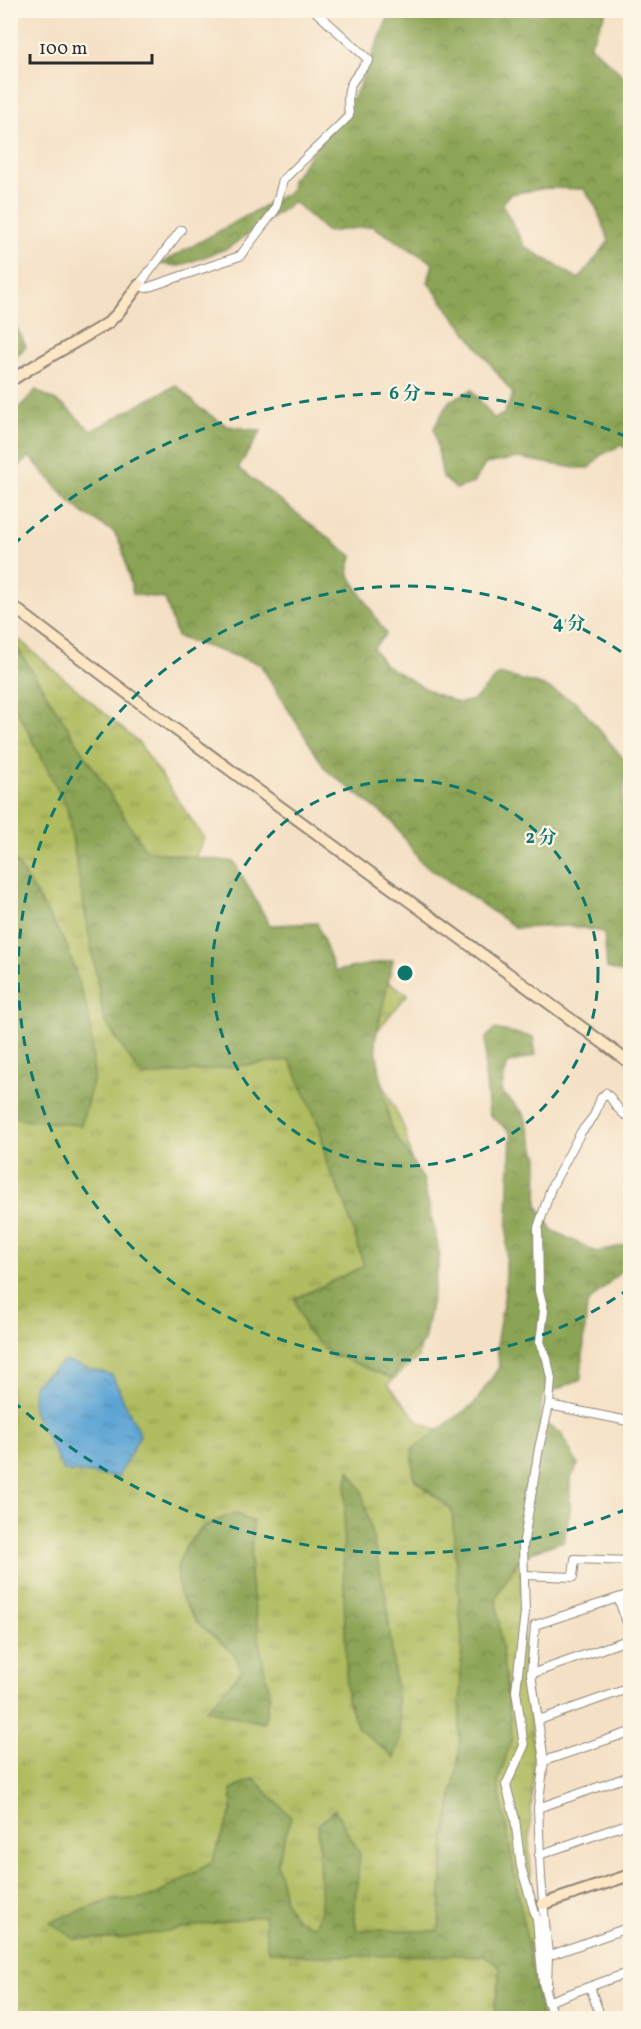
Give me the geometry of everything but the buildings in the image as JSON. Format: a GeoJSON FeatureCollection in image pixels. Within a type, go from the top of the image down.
{"type":"FeatureCollection","features":[{"type":"Feature","properties":{"kind":"street"},"geometry":{"type":"LineString","coordinates":[[139,285],[146,288],[240,256],[275,210],[283,180],[349,116],[347,94],[351,83],[369,60],[314,10]]}},
{"type":"Feature","properties":{"kind":"street"},"geometry":{"type":"LineString","coordinates":[[10,381],[108,323],[181,230]]}},
{"type":"Feature","properties":{"kind":"street"},"geometry":{"type":"LineString","coordinates":[[10,604],[259,792],[630,1063]]}},
{"type":"Feature","properties":{"kind":"street"},"geometry":{"type":"LineString","coordinates":[[553,2019],[543,1983],[537,1920],[521,1867],[506,1785],[524,1746],[516,1691],[525,1612],[523,1546],[539,1448],[549,1405],[551,1379],[547,1359],[540,1342],[544,1311],[538,1291],[538,1228],[551,1188],[581,1132],[594,1116],[601,1098],[606,1093],[612,1098],[616,1109],[625,1115],[630,1114]]}},
{"type":"Feature","properties":{"kind":"street"},"geometry":{"type":"LineString","coordinates":[[549,1405],[630,1423]]}},
{"type":"Feature","properties":{"kind":"street"},"geometry":{"type":"LineString","coordinates":[[525,1575],[573,1576],[575,1559],[630,1561]]}},
{"type":"Feature","properties":{"kind":"street"},"geometry":{"type":"LineString","coordinates":[[547,2002],[548,1956],[539,1856],[538,1808],[544,1761],[531,1674],[535,1625],[630,1594]]}},
{"type":"Feature","properties":{"kind":"street"},"geometry":{"type":"LineString","coordinates":[[618,1598],[630,1631]]}},
{"type":"Feature","properties":{"kind":"street"},"geometry":{"type":"LineString","coordinates":[[531,1674],[630,1639]]}},
{"type":"Feature","properties":{"kind":"street"},"geometry":{"type":"LineString","coordinates":[[538,1720],[630,1688]]}},
{"type":"Feature","properties":{"kind":"street"},"geometry":{"type":"LineString","coordinates":[[544,1761],[630,1732]]}},
{"type":"Feature","properties":{"kind":"street"},"geometry":{"type":"LineString","coordinates":[[538,1808],[630,1776]]}},
{"type":"Feature","properties":{"kind":"street"},"geometry":{"type":"LineString","coordinates":[[539,1856],[630,1823]]}},
{"type":"Feature","properties":{"kind":"street"},"geometry":{"type":"LineString","coordinates":[[543,1904],[630,1875]]}},
{"type":"Feature","properties":{"kind":"street"},"geometry":{"type":"LineString","coordinates":[[548,1956],[630,1928]]}},
{"type":"Feature","properties":{"kind":"street"},"geometry":{"type":"LineString","coordinates":[[547,2002],[630,1972]]}},
{"type":"Feature","properties":{"kind":"street"},"geometry":{"type":"LineString","coordinates":[[590,1987],[601,2019]]}},
{"type":"Feature","properties":{"kind":"green space"},"geometry":{"type":"Polygon","coordinates":[[[605,10],[590,45],[630,82],[630,451],[621,445],[601,455],[589,468],[574,468],[518,458],[485,464],[474,483],[456,489],[443,477],[434,428],[449,401],[472,390],[494,419],[504,414],[513,394],[428,282],[433,263],[372,226],[327,232],[294,202],[228,248],[179,266],[160,264],[291,191],[292,180],[357,91],[391,11],[605,10]],[[547,188],[510,194],[502,204],[525,247],[579,279],[609,241],[595,205],[584,189],[547,188]]]}},
{"type":"Feature","properties":{"kind":"green space"},"geometry":{"type":"Polygon","coordinates":[[[10,315],[26,346],[11,362],[10,362],[10,315]]]}},
{"type":"Feature","properties":{"kind":"green space"},"geometry":{"type":"Polygon","coordinates":[[[176,385],[201,409],[227,426],[261,431],[238,468],[352,556],[348,573],[386,634],[373,648],[385,665],[433,693],[459,703],[474,700],[499,674],[541,685],[576,702],[627,763],[622,805],[630,806],[630,975],[607,968],[604,932],[571,926],[516,928],[421,862],[392,821],[326,770],[260,664],[177,637],[165,599],[133,594],[122,547],[114,532],[86,515],[69,501],[29,456],[11,475],[11,416],[36,390],[65,406],[91,431],[176,385]]]}},
{"type":"Feature","properties":{"kind":"green space"},"geometry":{"type":"Polygon","coordinates":[[[10,632],[139,743],[204,838],[188,873],[304,983],[361,966],[408,994],[365,1045],[405,1130],[432,1260],[418,1357],[388,1384],[419,1422],[525,1470],[520,1607],[534,1754],[529,1850],[538,1958],[552,2018],[11,2018],[10,632]]]}},
{"type":"Feature","properties":{"kind":"green space"},"geometry":{"type":"Polygon","coordinates":[[[11,642],[14,643],[146,851],[234,862],[270,925],[317,923],[335,971],[393,960],[375,1041],[380,1073],[391,1128],[423,1179],[440,1256],[424,1341],[391,1378],[328,1352],[306,1330],[295,1299],[364,1266],[345,1203],[327,1164],[320,1128],[290,1060],[142,1077],[104,1020],[67,808],[16,708],[11,704],[11,642]]]}},
{"type":"Feature","properties":{"kind":"green space"},"geometry":{"type":"Polygon","coordinates":[[[10,857],[17,863],[67,946],[90,1019],[94,1078],[81,1125],[23,1120],[11,1114],[10,973],[15,963],[10,946],[10,857]]]}},
{"type":"Feature","properties":{"kind":"green space"},"geometry":{"type":"Polygon","coordinates":[[[494,1029],[533,1037],[536,1055],[507,1064],[501,1091],[524,1114],[538,1158],[537,1204],[552,1230],[596,1252],[630,1244],[630,1262],[587,1304],[581,1379],[542,1396],[540,1421],[561,1433],[578,1465],[570,1480],[570,1511],[564,1541],[534,1551],[517,1562],[496,1597],[512,1738],[498,1782],[541,2018],[492,2018],[500,1968],[484,1955],[310,1956],[268,1951],[264,1915],[118,1939],[75,1939],[50,1922],[108,1901],[153,1897],[211,1863],[232,1811],[231,1789],[254,1779],[291,1817],[277,1863],[286,1904],[296,1919],[315,1926],[321,1911],[318,1825],[335,1810],[360,1854],[354,1915],[357,1930],[439,1931],[444,1842],[459,1756],[462,1640],[452,1510],[414,1479],[412,1449],[475,1403],[499,1367],[497,1339],[505,1292],[511,1133],[489,1114],[485,1073],[486,1038],[494,1029]]]}},
{"type":"Feature","properties":{"kind":"green space"},"geometry":{"type":"Polygon","coordinates":[[[349,1470],[362,1491],[386,1597],[401,1736],[394,1758],[358,1728],[347,1699],[343,1554],[349,1470]]]}},
{"type":"Feature","properties":{"kind":"green space"},"geometry":{"type":"Polygon","coordinates":[[[234,1513],[253,1522],[250,1576],[270,1695],[264,1723],[206,1710],[242,1671],[235,1655],[197,1622],[179,1594],[177,1567],[185,1548],[201,1528],[234,1513]]]}},
{"type":"Feature","properties":{"kind":"water"},"geometry":{"type":"Polygon","coordinates":[[[65,1361],[112,1375],[140,1435],[118,1477],[64,1471],[33,1411],[34,1384],[65,1361]]]}}]}
